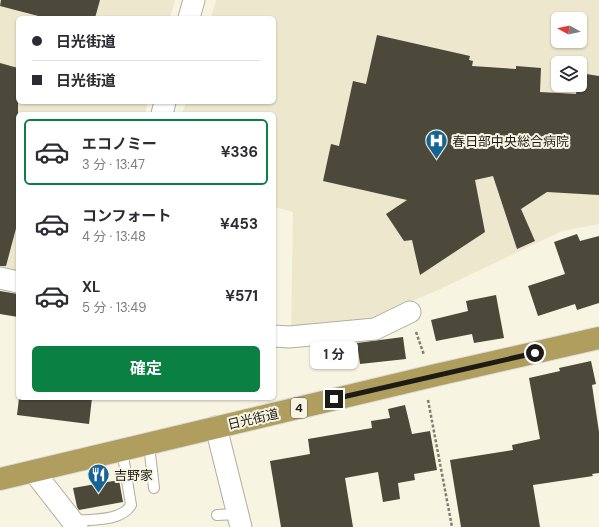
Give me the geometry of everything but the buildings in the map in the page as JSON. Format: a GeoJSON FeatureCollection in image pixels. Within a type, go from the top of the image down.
{"type":"FeatureCollection","features":[{"type":"Feature","properties":{"kind":"highway","name":"日光街道"},"geometry":{"type":"LineString","coordinates":[[0,479],[216,427],[425,370],[599,338]]}},
{"type":"Feature","properties":{"kind":"street"},"geometry":{"type":"LineString","coordinates":[[190,16],[194,0]]}},
{"type":"Feature","properties":{"kind":"street"},"geometry":{"type":"LineString","coordinates":[[0,278],[16,282]]}},
{"type":"Feature","properties":{"kind":"street"},"geometry":{"type":"LineString","coordinates":[[276,336],[289,337],[375,329],[410,312]]}},
{"type":"Feature","properties":{"kind":"street"},"geometry":{"type":"LineString","coordinates":[[216,427],[232,518]]}},
{"type":"Feature","properties":{"kind":"street"},"geometry":{"type":"LineString","coordinates":[[34,472],[74,524]]}},
{"type":"Feature","properties":{"kind":"lane"},"geometry":{"type":"LineString","coordinates":[[149,444],[154,488]]}},
{"type":"Feature","properties":{"kind":"lane"},"geometry":{"type":"LineString","coordinates":[[74,524],[117,516],[127,511],[131,505],[122,450]]}},
{"type":"Feature","properties":{"kind":"path"},"geometry":{"type":"LineString","coordinates":[[410,312],[425,370],[452,527]]}},
{"type":"Feature","properties":{"kind":"shaded area"},"geometry":{"type":"Polygon","coordinates":[[[0,0],[175,0],[171,16],[16,16],[16,104],[148,104],[146,112],[16,112],[16,270],[0,266],[0,0]]]}},
{"type":"Feature","properties":{"kind":"shaded area","name":"春日部中央総合病院"},"geometry":{"type":"Polygon","coordinates":[[[216,0],[599,0],[599,224],[562,231],[438,290],[364,322],[291,335],[293,212],[276,208],[276,112],[183,112],[185,104],[276,104],[276,16],[212,16],[216,0]]]}},
{"type":"Feature","properties":{"kind":"place","name":"春日部中央総合病院"},"geometry":{"type":"Point","coordinates":[436,160]}},
{"type":"Feature","properties":{"kind":"place","name":"吉野家"},"geometry":{"type":"Point","coordinates":[98,494]}},
{"type":"Feature","properties":{"kind":"route"},"geometry":{"type":"LineString","coordinates":[[334,399],[535,353]]}}]}
